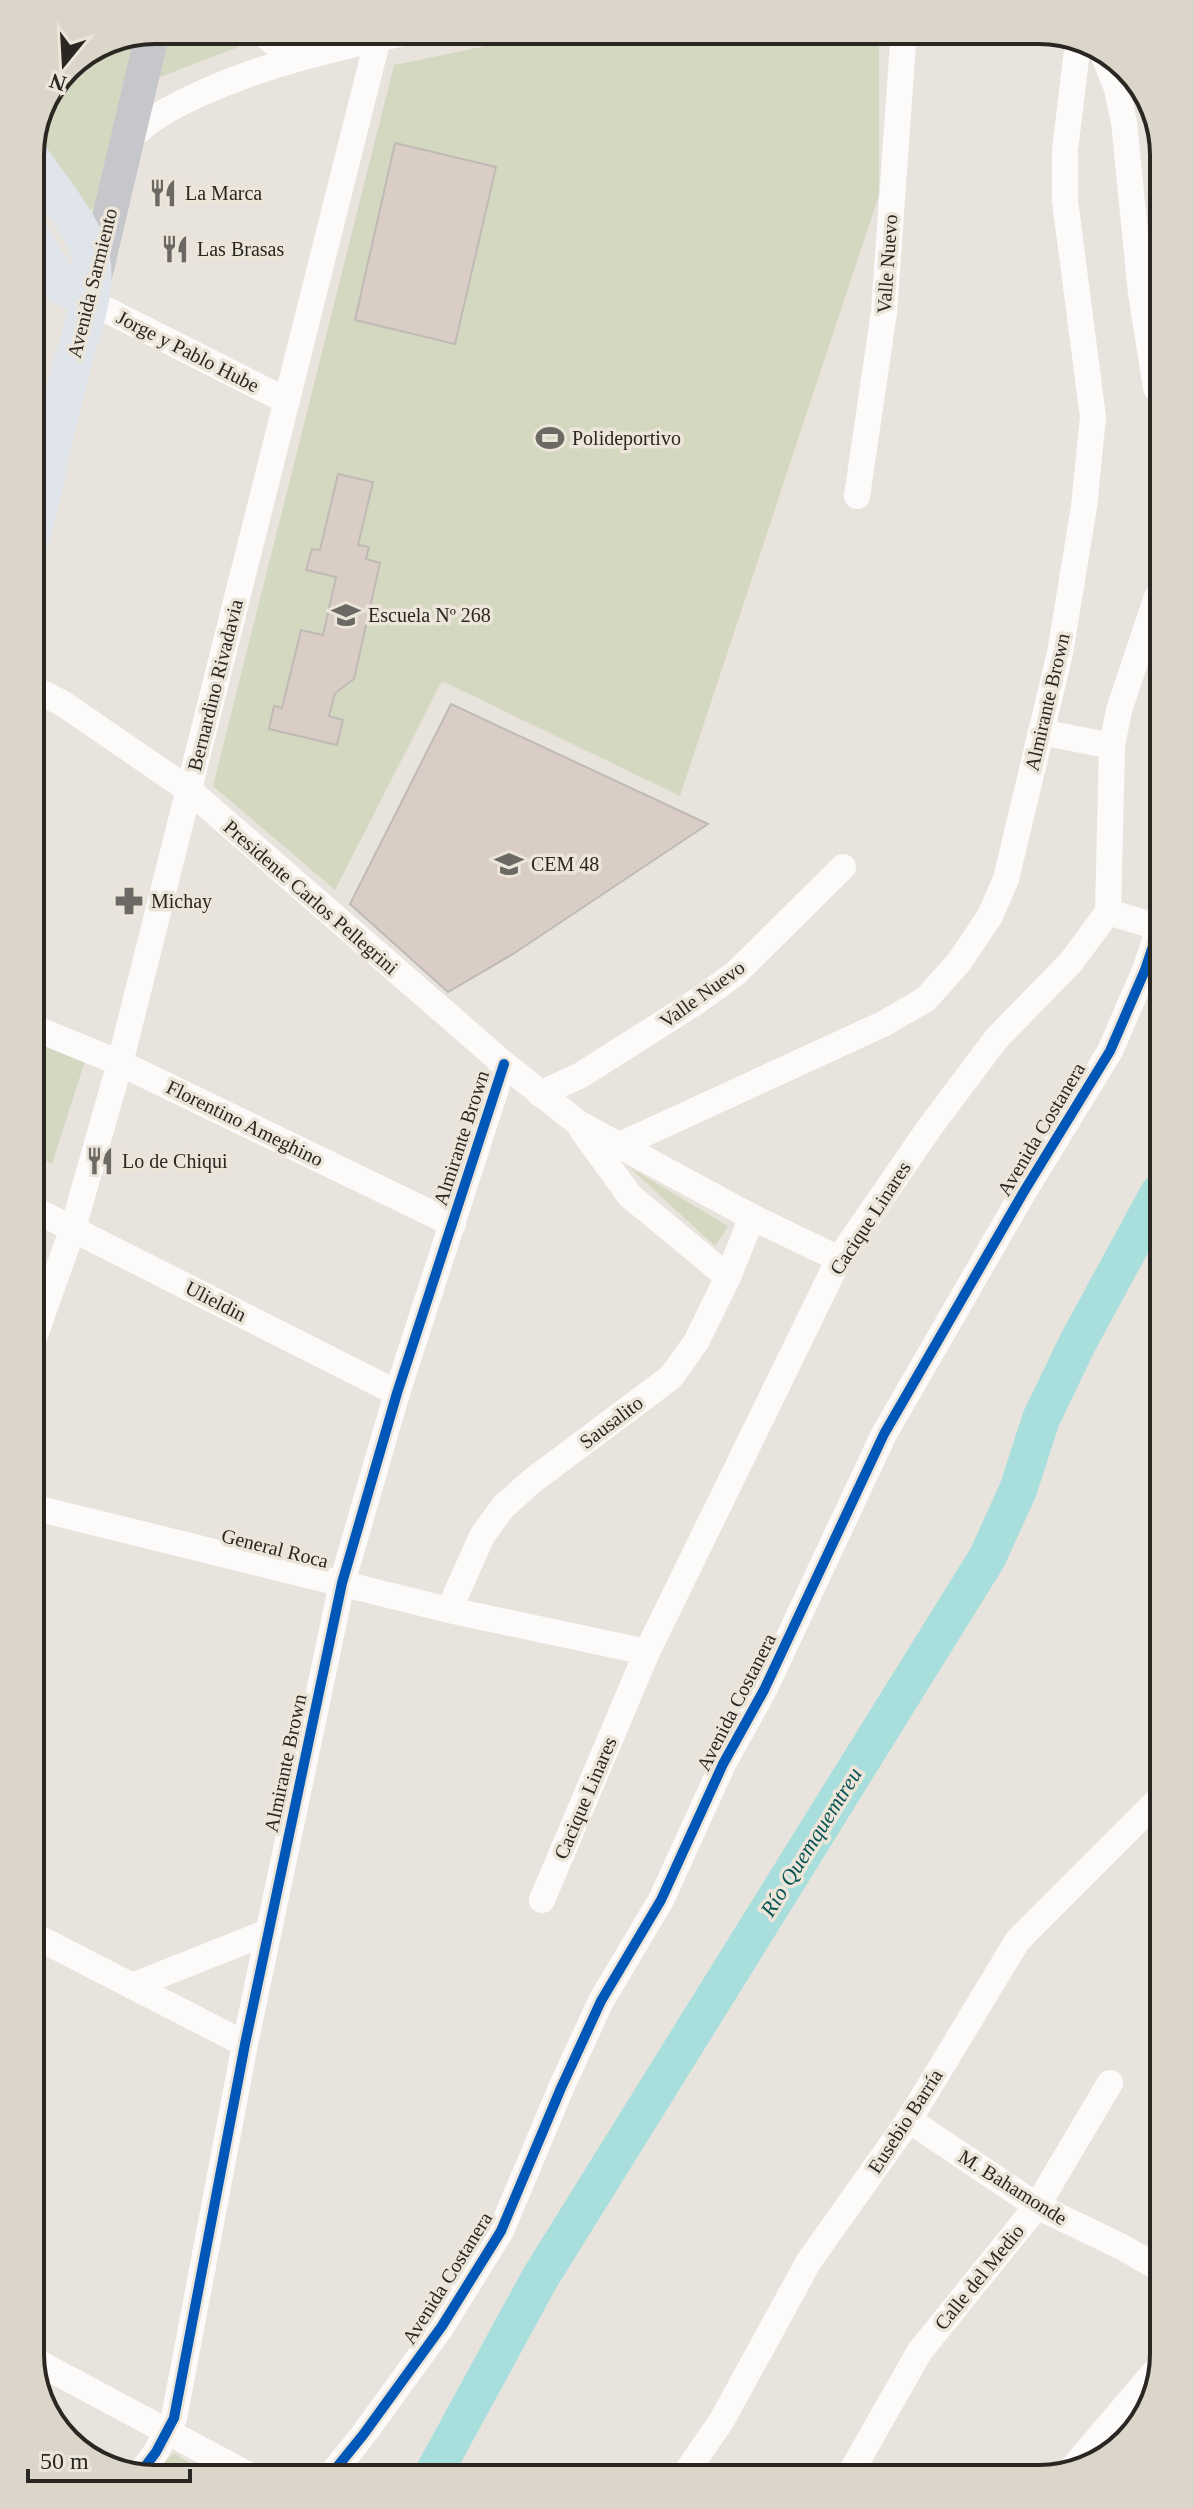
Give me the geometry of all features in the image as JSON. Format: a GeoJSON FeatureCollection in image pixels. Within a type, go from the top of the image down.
{"type":"FeatureCollection","features":[{"type":"Feature","properties":{"kind":"highway"},"geometry":{"type":"LineString","coordinates":[[44,178],[83,236],[90,252],[92,272],[60,284],[44,258]]}},
{"type":"Feature","properties":{"kind":"highway","name":"Avenida Sarmiento"},"geometry":{"type":"LineString","coordinates":[[44,428],[60,284]]}},
{"type":"Feature","properties":{"kind":"main road","name":"Avenida Sarmiento"},"geometry":{"type":"LineString","coordinates":[[60,284],[127,141],[150,44]]}},
{"type":"Feature","properties":{"kind":"street"},"geometry":{"type":"LineString","coordinates":[[276,44],[292,58]]}},
{"type":"Feature","properties":{"kind":"street"},"geometry":{"type":"LineString","coordinates":[[127,141],[143,125],[171,107],[240,76],[343,44]]}},
{"type":"Feature","properties":{"kind":"street","name":"Bernardino Rivadavia"},"geometry":{"type":"LineString","coordinates":[[44,1310],[73,1228],[120,1063],[376,44]]}},
{"type":"Feature","properties":{"kind":"street","name":"Valle Nuevo"},"geometry":{"type":"LineString","coordinates":[[857,496],[884,312],[903,44]]}},
{"type":"Feature","properties":{"kind":"street","name":"Almirante Brown"},"geometry":{"type":"LineString","coordinates":[[620,1145],[883,1024],[926,999],[959,962],[990,916],[1006,879],[1072,590],[1093,417],[1065,201],[1065,150],[1077,51]]}},
{"type":"Feature","properties":{"kind":"street"},"geometry":{"type":"LineString","coordinates":[[1109,69],[1124,122],[1141,293],[1150,350]]}},
{"type":"Feature","properties":{"kind":"street","name":"Jorge y Pablo Hube"},"geometry":{"type":"LineString","coordinates":[[60,284],[287,401]]}},
{"type":"Feature","properties":{"kind":"street"},"geometry":{"type":"LineString","coordinates":[[1150,618],[1119,710],[1112,746],[1108,912],[1150,926]]}},
{"type":"Feature","properties":{"kind":"street","name":"Presidente Carlos Pellegrini"},"geometry":{"type":"LineString","coordinates":[[44,694],[62,703],[189,790],[504,1064],[578,1123],[752,1217],[839,1259]]}},
{"type":"Feature","properties":{"kind":"street"},"geometry":{"type":"LineString","coordinates":[[1041,732],[1112,746]]}},
{"type":"Feature","properties":{"kind":"street","name":"Valle Nuevo"},"geometry":{"type":"LineString","coordinates":[[540,1094],[581,1075],[736,973],[843,867]]}},
{"type":"Feature","properties":{"kind":"street","name":"Cacique Linares"},"geometry":{"type":"LineString","coordinates":[[542,1900],[647,1652],[839,1259],[930,1127],[996,1039],[1071,962],[1108,912]]}},
{"type":"Feature","properties":{"kind":"street","name":"Avenida Costanera"},"geometry":{"type":"LineString","coordinates":[[340,2465],[442,2326],[501,2231],[601,2001],[661,1900],[723,1764],[764,1690],[884,1434],[1023,1193],[1110,1051],[1150,954]]}},
{"type":"Feature","properties":{"kind":"street","name":"Florentino Ameghino"},"geometry":{"type":"LineString","coordinates":[[44,1032],[120,1063],[453,1224]]}},
{"type":"Feature","properties":{"kind":"street","name":"Almirante Brown"},"geometry":{"type":"LineString","coordinates":[[146,2465],[174,2418],[245,2044],[342,1583],[397,1393],[504,1064]]}},
{"type":"Feature","properties":{"kind":"street","name":"Presidente Carlos Pellegrini"},"geometry":{"type":"LineString","coordinates":[[578,1123],[630,1196],[728,1277]]}},
{"type":"Feature","properties":{"kind":"street","name":"Ulieldin"},"geometry":{"type":"LineString","coordinates":[[44,1214],[397,1393]]}},
{"type":"Feature","properties":{"kind":"street","name":"Sausalito"},"geometry":{"type":"LineString","coordinates":[[449,1610],[482,1536],[503,1507],[532,1481],[671,1377],[696,1342],[728,1277],[752,1217]]}},
{"type":"Feature","properties":{"kind":"street","name":"General Roca"},"geometry":{"type":"LineString","coordinates":[[44,1510],[449,1610],[647,1652]]}},
{"type":"Feature","properties":{"kind":"street","name":"Eusebio Barría"},"geometry":{"type":"LineString","coordinates":[[691,2465],[722,2420],[809,2261],[909,2120],[1018,1940],[1150,1808]]}},
{"type":"Feature","properties":{"kind":"street"},"geometry":{"type":"LineString","coordinates":[[132,1986],[268,1932]]}},
{"type":"Feature","properties":{"kind":"street"},"geometry":{"type":"LineString","coordinates":[[44,1941],[245,2044]]}},
{"type":"Feature","properties":{"kind":"street","name":"Calle del Medio"},"geometry":{"type":"LineString","coordinates":[[855,2465],[920,2351],[1037,2206],[1110,2083]]}},
{"type":"Feature","properties":{"kind":"street","name":"M. Bahamonde"},"geometry":{"type":"LineString","coordinates":[[909,2120],[1037,2206],[1150,2263]]}},
{"type":"Feature","properties":{"kind":"street"},"geometry":{"type":"LineString","coordinates":[[45,2366],[230,2465]]}},
{"type":"Feature","properties":{"kind":"street"},"geometry":{"type":"LineString","coordinates":[[1082,2457],[1146,2381]]}},
{"type":"Feature","properties":{"kind":"green space"},"geometry":{"type":"Polygon","coordinates":[[[162,44],[241,44],[160,77],[156,76],[162,44]]]}},
{"type":"Feature","properties":{"kind":"green space","name":"Polideportivo"},"geometry":{"type":"Polygon","coordinates":[[[496,44],[879,44],[879,195],[680,796],[442,681],[335,890],[213,786],[394,65],[496,44]]]}},
{"type":"Feature","properties":{"kind":"green space"},"geometry":{"type":"Polygon","coordinates":[[[139,45],[97,208],[86,210],[44,161],[48,126],[56,104],[104,104],[104,57],[139,45]]]}},
{"type":"Feature","properties":{"kind":"green space"},"geometry":{"type":"Polygon","coordinates":[[[44,1043],[85,1061],[52,1164],[44,1160],[44,1043]]]}},
{"type":"Feature","properties":{"kind":"green space"},"geometry":{"type":"Polygon","coordinates":[[[629,1167],[728,1226],[715,1246],[629,1167]]]}},
{"type":"Feature","properties":{"kind":"green space"},"geometry":{"type":"Polygon","coordinates":[[[174,2454],[194,2465],[159,2465],[174,2454]]]}},
{"type":"Feature","properties":{"kind":"building"},"geometry":{"type":"Polygon","coordinates":[[[395,143],[496,167],[455,344],[355,320],[395,143]]]}},
{"type":"Feature","properties":{"kind":"building"},"geometry":{"type":"Polygon","coordinates":[[[338,474],[373,482],[358,545],[369,547],[366,559],[380,563],[354,679],[335,693],[329,716],[343,720],[337,745],[269,729],[274,706],[282,708],[301,630],[323,635],[336,577],[306,570],[312,549],[320,550],[338,474]]]}},
{"type":"Feature","properties":{"kind":"building","name":"CEM 48"},"geometry":{"type":"Polygon","coordinates":[[[451,704],[708,824],[513,954],[448,992],[350,904],[451,704]]]}},
{"type":"Feature","properties":{"kind":"waterway","name":"Río Quemquemtreu"},"geometry":{"type":"LineString","coordinates":[[438,2465],[540,2278],[987,1558],[1018,1490],[1041,1419],[1078,1342],[1150,1210]]}},
{"type":"Feature","properties":{"kind":"cycle path"},"geometry":{"type":"LineString","coordinates":[[339,2465],[442,2326],[501,2231],[601,2001],[661,1900],[723,1764],[764,1690],[884,1434],[1023,1193],[1110,1051],[1150,955]]}},
{"type":"Feature","properties":{"kind":"cycle path"},"geometry":{"type":"LineString","coordinates":[[146,2465],[174,2418],[245,2044],[342,1583],[397,1393],[504,1064]]}},
{"type":"Feature","properties":{"kind":"place","name":"La Marca"},"geometry":{"type":"Point","coordinates":[163,193]}},
{"type":"Feature","properties":{"kind":"place","name":"Las Brasas"},"geometry":{"type":"Point","coordinates":[175,249]}},
{"type":"Feature","properties":{"kind":"place","name":"Polideportivo"},"geometry":{"type":"Point","coordinates":[550,438]}},
{"type":"Feature","properties":{"kind":"place","name":"Escuela Nº 268"},"geometry":{"type":"Point","coordinates":[346,615]}},
{"type":"Feature","properties":{"kind":"place","name":"CEM 48"},"geometry":{"type":"Point","coordinates":[509,864]}},
{"type":"Feature","properties":{"kind":"place","name":"Michay"},"geometry":{"type":"Point","coordinates":[129,901]}},
{"type":"Feature","properties":{"kind":"place","name":"Lo de Chiqui"},"geometry":{"type":"Point","coordinates":[100,1161]}}]}
